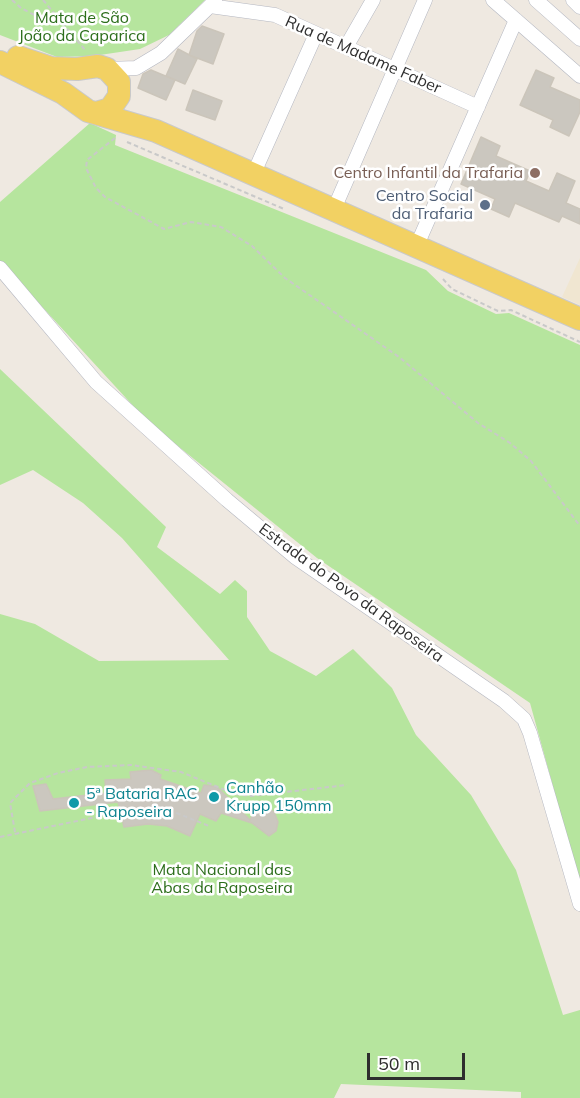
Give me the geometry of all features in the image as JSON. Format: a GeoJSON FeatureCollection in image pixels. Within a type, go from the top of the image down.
{"type":"FeatureCollection","features":[{"type":"Feature","properties":{"kind":"main road"},"geometry":{"type":"LineString","coordinates":[[0,49],[51,68],[98,68],[119,82],[119,94],[128,111],[156,131]]}},
{"type":"Feature","properties":{"kind":"main road"},"geometry":{"type":"LineString","coordinates":[[0,62],[76,101],[81,107],[156,131],[580,319]]}},
{"type":"Feature","properties":{"kind":"main road"},"geometry":{"type":"LineString","coordinates":[[76,101],[74,86],[76,78],[98,68]]}},
{"type":"Feature","properties":{"kind":"main road"},"geometry":{"type":"LineString","coordinates":[[96,113],[110,108],[119,94]]}},
{"type":"Feature","properties":{"kind":"street"},"geometry":{"type":"LineString","coordinates":[[346,47],[373,0]]}},
{"type":"Feature","properties":{"kind":"street"},"geometry":{"type":"LineString","coordinates":[[334,209],[426,0]]}},
{"type":"Feature","properties":{"kind":"street"},"geometry":{"type":"LineString","coordinates":[[537,0],[580,39]]}},
{"type":"Feature","properties":{"kind":"street"},"geometry":{"type":"LineString","coordinates":[[573,0],[580,7]]}},
{"type":"Feature","properties":{"kind":"street"},"geometry":{"type":"LineString","coordinates":[[496,1],[580,76]]}},
{"type":"Feature","properties":{"kind":"street"},"geometry":{"type":"LineString","coordinates":[[119,94],[136,68],[161,53],[213,3]]}},
{"type":"Feature","properties":{"kind":"street","name":"Rua de Madame Faber"},"geometry":{"type":"LineString","coordinates":[[213,3],[275,15],[477,106]]}},
{"type":"Feature","properties":{"kind":"street"},"geometry":{"type":"LineString","coordinates":[[417,245],[516,20]]}},
{"type":"Feature","properties":{"kind":"street"},"geometry":{"type":"LineString","coordinates":[[253,175],[316,34]]}},
{"type":"Feature","properties":{"kind":"street"},"geometry":{"type":"LineString","coordinates":[[98,68],[136,68]]}},
{"type":"Feature","properties":{"kind":"street","name":"Estrada do Povo da Raposeira"},"geometry":{"type":"LineString","coordinates":[[0,268],[96,382],[227,500],[295,557],[504,701],[524,719],[580,904]]}},
{"type":"Feature","properties":{"kind":"path"},"geometry":{"type":"LineString","coordinates":[[12,0],[21,8],[40,18],[61,22]]}},
{"type":"Feature","properties":{"kind":"path"},"geometry":{"type":"LineString","coordinates":[[43,0],[98,68]]}},
{"type":"Feature","properties":{"kind":"path"},"geometry":{"type":"LineString","coordinates":[[120,135],[87,160],[86,168],[96,188],[105,197],[164,229],[191,222],[221,227],[252,246],[285,278],[399,357],[478,423],[510,443],[531,461],[580,526]]}},
{"type":"Feature","properties":{"kind":"path"},"geometry":{"type":"LineString","coordinates":[[15,832],[10,803],[30,783],[58,773],[87,767],[131,765],[181,772],[235,794],[250,796],[347,785]]}},
{"type":"Feature","properties":{"kind":"path"},"geometry":{"type":"LineString","coordinates":[[0,837],[15,832],[140,808],[164,808],[209,826]]}},
{"type":"Feature","properties":{"kind":"shaded area"},"geometry":{"type":"Polygon","coordinates":[[[580,258],[580,305],[562,297],[580,258]]]}},
{"type":"Feature","properties":{"kind":"green space","name":"Mata de São João da Caparica"},"geometry":{"type":"Polygon","coordinates":[[[0,0],[205,0],[169,35],[140,49],[93,56],[57,57],[0,35],[0,0]]]}},
{"type":"Feature","properties":{"kind":"green space"},"geometry":{"type":"Polygon","coordinates":[[[90,123],[116,135],[115,145],[426,270],[448,291],[496,314],[509,313],[580,345],[580,884],[530,703],[317,558],[148,422],[0,261],[0,202],[90,123]]]}},
{"type":"Feature","properties":{"kind":"green space","name":"Mata Nacional das Abas da Raposeira"},"geometry":{"type":"Polygon","coordinates":[[[0,369],[166,527],[157,547],[220,594],[235,580],[247,591],[247,617],[270,651],[316,676],[353,649],[392,688],[416,735],[471,795],[516,870],[563,1015],[580,1010],[580,1098],[521,1098],[521,1092],[341,1084],[334,1098],[0,1098],[0,614],[35,624],[99,661],[229,660],[122,538],[83,503],[33,470],[0,485],[0,369]]]}},
{"type":"Feature","properties":{"kind":"building"},"geometry":{"type":"Polygon","coordinates":[[[202,26],[224,34],[213,64],[189,55],[197,31],[202,26]]]}},
{"type":"Feature","properties":{"kind":"building"},"geometry":{"type":"Polygon","coordinates":[[[178,49],[197,59],[185,84],[166,76],[178,49]]]}},
{"type":"Feature","properties":{"kind":"building"},"geometry":{"type":"Polygon","coordinates":[[[151,70],[175,80],[166,100],[138,88],[143,74],[151,70]]]}},
{"type":"Feature","properties":{"kind":"building"},"geometry":{"type":"Polygon","coordinates":[[[536,70],[554,78],[550,87],[580,100],[580,112],[569,136],[550,127],[553,120],[520,105],[536,70]]]}},
{"type":"Feature","properties":{"kind":"building"},"geometry":{"type":"Polygon","coordinates":[[[193,90],[222,101],[215,120],[186,110],[193,90]]]}},
{"type":"Feature","properties":{"kind":"building"},"geometry":{"type":"Polygon","coordinates":[[[481,137],[500,146],[496,156],[530,171],[526,181],[549,191],[557,173],[575,181],[566,203],[580,209],[580,224],[562,216],[559,222],[515,203],[509,217],[491,209],[495,199],[461,184],[481,137]]]}},
{"type":"Feature","properties":{"kind":"building","name":"5ª Bataria RAC - Raposeira"},"geometry":{"type":"Polygon","coordinates":[[[151,770],[161,775],[160,779],[201,793],[204,785],[217,787],[250,820],[255,810],[265,807],[274,812],[278,822],[276,831],[269,836],[252,823],[221,813],[216,821],[200,814],[190,836],[167,826],[148,824],[124,827],[118,802],[40,811],[33,786],[46,784],[53,799],[106,793],[105,780],[131,779],[130,772],[151,770]]]}},
{"type":"Feature","properties":{"kind":"place","name":"Centro Infantil da Trafaria"},"geometry":{"type":"Point","coordinates":[535,173]}},
{"type":"Feature","properties":{"kind":"place","name":"Centro Social da Trafaria"},"geometry":{"type":"Point","coordinates":[485,205]}},
{"type":"Feature","properties":{"kind":"place","name":"Canhão Krupp 150mm"},"geometry":{"type":"Point","coordinates":[214,797]}},
{"type":"Feature","properties":{"kind":"place","name":"5ª Bataria RAC - Raposeira"},"geometry":{"type":"Point","coordinates":[74,803]}}]}
